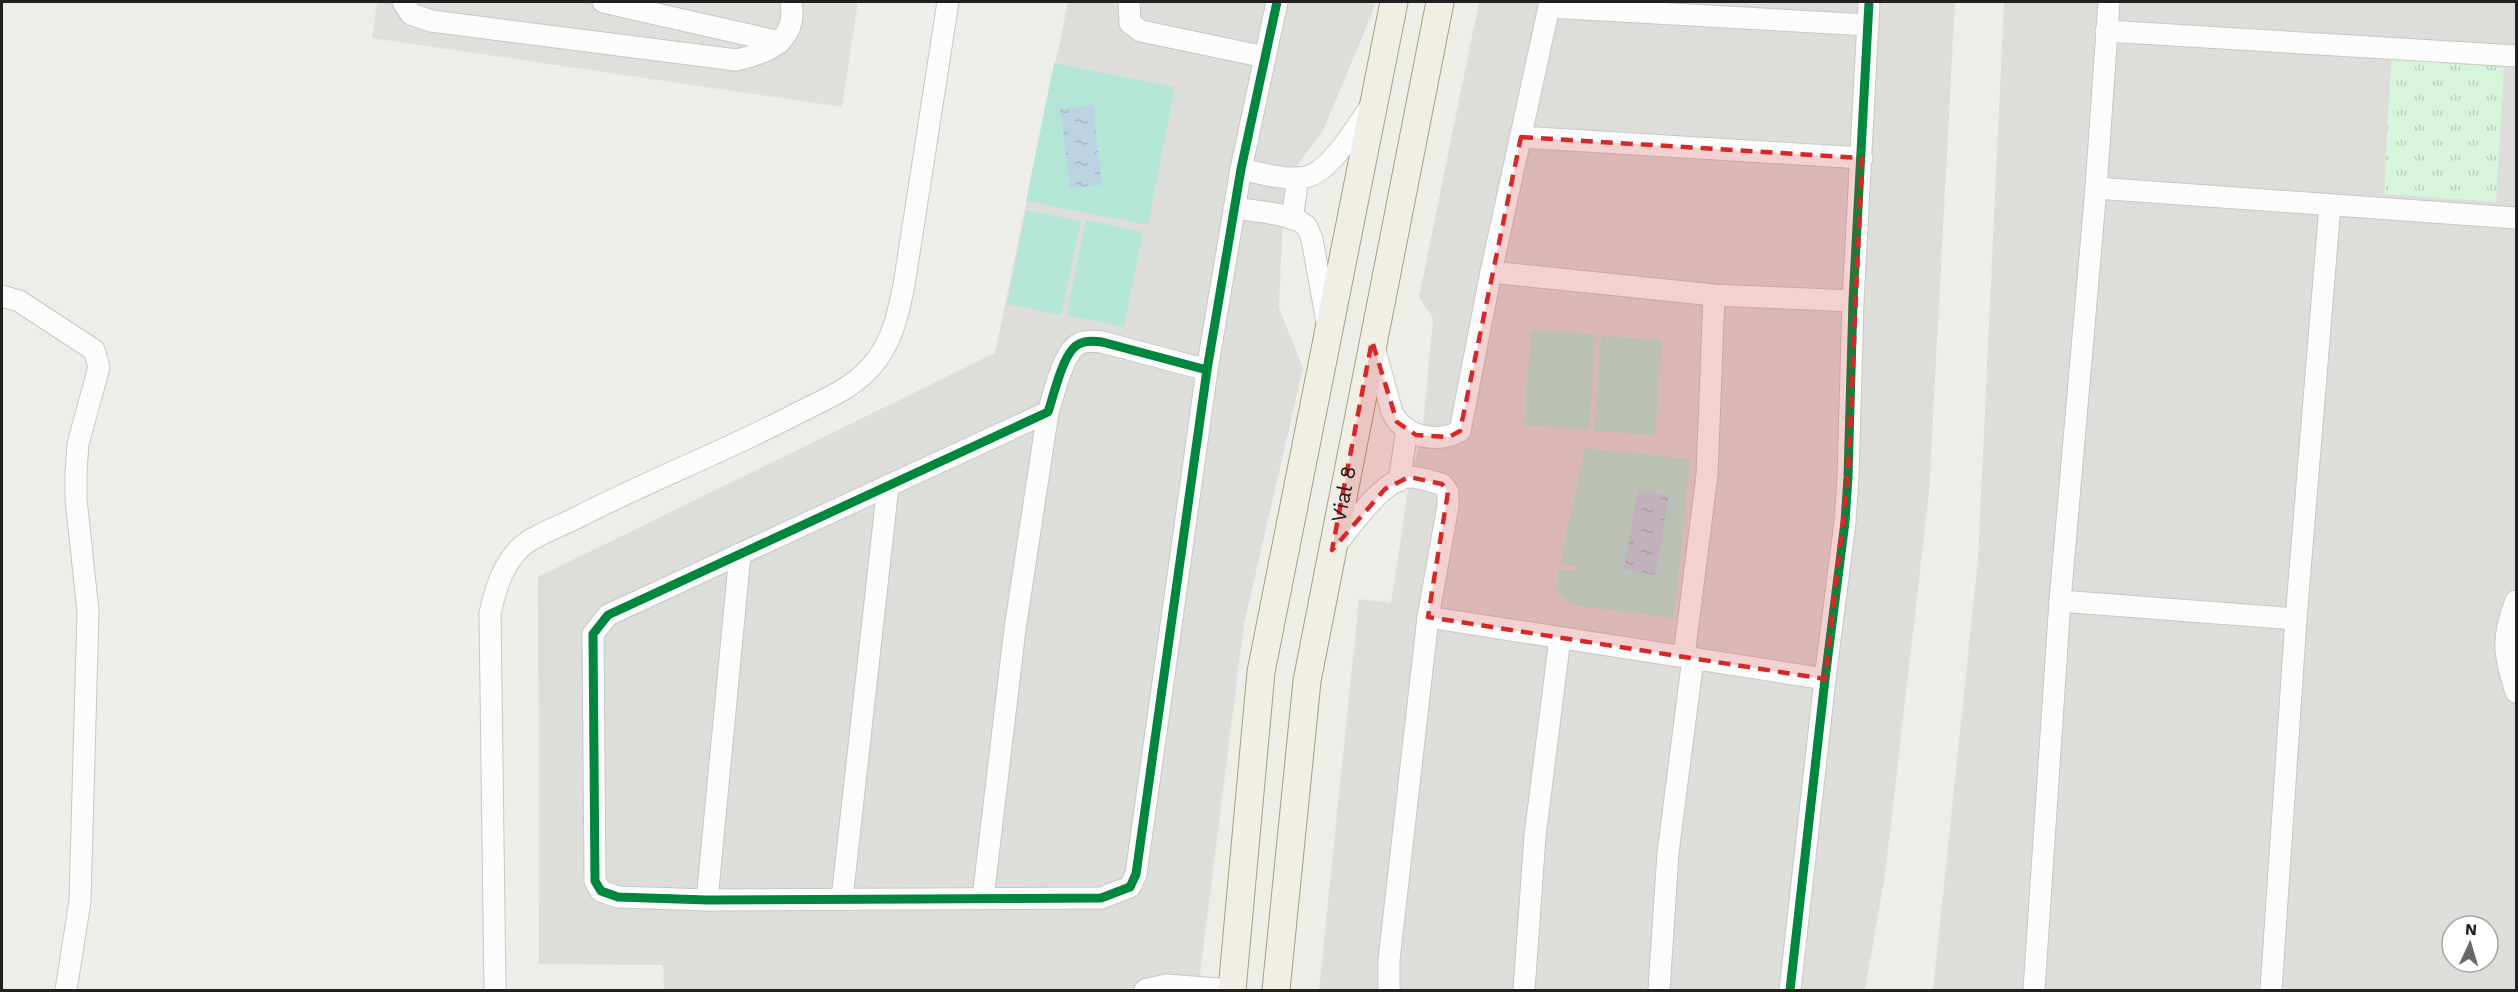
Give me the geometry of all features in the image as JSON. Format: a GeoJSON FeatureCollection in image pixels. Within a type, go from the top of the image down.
{"type":"FeatureCollection","features":[{"type":"Feature","properties":{"kind":"main road"},"geometry":{"type":"LineString","coordinates":[[1232,990],[1261,672],[1394,2]]}},
{"type":"Feature","properties":{"kind":"main road","name":"Vial 8"},"geometry":{"type":"LineString","coordinates":[[1276,990],[1306,681],[1440,2]]}},
{"type":"Feature","properties":{"kind":"street"},"geometry":{"type":"LineString","coordinates":[[403,2],[411,14],[431,21],[736,60],[753,56],[780,42],[790,31],[793,11],[791,2]]}},
{"type":"Feature","properties":{"kind":"street"},"geometry":{"type":"LineString","coordinates":[[603,2],[780,42]]}},
{"type":"Feature","properties":{"kind":"street"},"geometry":{"type":"LineString","coordinates":[[495,990],[490,612],[504,569],[522,546],[599,506],[764,431],[849,387],[870,368],[882,353],[899,313],[924,171],[948,2]]}},
{"type":"Feature","properties":{"kind":"street"},"geometry":{"type":"LineString","coordinates":[[1129,2],[1130,22],[1141,31],[1265,57]]}},
{"type":"Feature","properties":{"kind":"street"},"geometry":{"type":"LineString","coordinates":[[1048,412],[608,615],[593,634],[596,881],[601,891],[618,897],[707,900],[1101,898],[1130,887],[1136,874],[1207,370],[1241,169],[1277,2]]}},
{"type":"Feature","properties":{"kind":"street"},"geometry":{"type":"LineString","coordinates":[[1790,990],[1848,477],[1853,301],[1869,2]]}},
{"type":"Feature","properties":{"kind":"street"},"geometry":{"type":"LineString","coordinates":[[2034,990],[2060,601],[2096,188],[2109,2]]}},
{"type":"Feature","properties":{"kind":"street"},"geometry":{"type":"LineString","coordinates":[[1372,341],[1392,412],[1397,422],[1416,435],[1436,438],[1449,437],[1460,431],[1491,272],[1549,4],[1868,25]]}},
{"type":"Feature","properties":{"kind":"street"},"geometry":{"type":"LineString","coordinates":[[2106,31],[2517,56]]}},
{"type":"Feature","properties":{"kind":"street"},"geometry":{"type":"LineString","coordinates":[[1241,169],[1298,178],[1315,174],[1326,167],[1373,104]]}},
{"type":"Feature","properties":{"kind":"street"},"geometry":{"type":"LineString","coordinates":[[1521,137],[1862,158]]}},
{"type":"Feature","properties":{"kind":"street"},"geometry":{"type":"LineString","coordinates":[[1292,219],[1298,178]]}},
{"type":"Feature","properties":{"kind":"street"},"geometry":{"type":"LineString","coordinates":[[2096,188],[2517,218]]}},
{"type":"Feature","properties":{"kind":"street"},"geometry":{"type":"LineString","coordinates":[[2271,990],[2296,619],[2330,205]]}},
{"type":"Feature","properties":{"kind":"street"},"geometry":{"type":"LineString","coordinates":[[1234,208],[1298,220],[1307,228],[1312,239],[1328,329]]}},
{"type":"Feature","properties":{"kind":"street"},"geometry":{"type":"LineString","coordinates":[[1491,272],[1714,295],[1853,301]]}},
{"type":"Feature","properties":{"kind":"street"},"geometry":{"type":"LineString","coordinates":[[1659,990],[1668,853],[1707,475],[1714,295]]}},
{"type":"Feature","properties":{"kind":"street"},"geometry":{"type":"LineString","coordinates":[[2,296],[19,301],[94,350],[99,367],[78,444],[76,472],[76,499],[88,611],[80,901],[66,990]]}},
{"type":"Feature","properties":{"kind":"street"},"geometry":{"type":"LineString","coordinates":[[983,898],[1016,629],[1048,412],[1069,351],[1078,344],[1102,342],[1207,370]]}},
{"type":"Feature","properties":{"kind":"street"},"geometry":{"type":"LineString","coordinates":[[1399,481],[1407,430]]}},
{"type":"Feature","properties":{"kind":"street"},"geometry":{"type":"LineString","coordinates":[[1332,550],[1374,499],[1399,481],[1410,477],[1442,484],[1448,492],[1448,506],[1428,617],[1391,948],[1389,990]]}},
{"type":"Feature","properties":{"kind":"street"},"geometry":{"type":"LineString","coordinates":[[842,899],[888,486]]}},
{"type":"Feature","properties":{"kind":"street"},"geometry":{"type":"LineString","coordinates":[[707,900],[741,554]]}},
{"type":"Feature","properties":{"kind":"street"},"geometry":{"type":"LineString","coordinates":[[2060,601],[2296,619]]}},
{"type":"Feature","properties":{"kind":"street"},"geometry":{"type":"LineString","coordinates":[[2517,601],[2508,622],[2505,650],[2517,692]]}},
{"type":"Feature","properties":{"kind":"street"},"geometry":{"type":"LineString","coordinates":[[1428,617],[1825,679]]}},
{"type":"Feature","properties":{"kind":"street"},"geometry":{"type":"LineString","coordinates":[[1524,990],[1536,836],[1560,638]]}},
{"type":"Feature","properties":{"kind":"street"},"geometry":{"type":"LineString","coordinates":[[1145,990],[1166,985],[1232,990]]}},
{"type":"Feature","properties":{"kind":"highlighted area"},"geometry":{"type":"Polygon","coordinates":[[[1521,137],[1862,158],[1848,477],[1825,679],[1428,617],[1448,492],[1442,484],[1409,477],[1385,489],[1332,550],[1372,341],[1397,422],[1416,435],[1449,437],[1460,431],[1521,137]]]}},
{"type":"Feature","properties":{"kind":"shaded area"},"geometry":{"type":"Polygon","coordinates":[[[377,2],[858,2],[842,107],[372,38],[377,2]]]}},
{"type":"Feature","properties":{"kind":"shaded area"},"geometry":{"type":"Polygon","coordinates":[[[1068,2],[1374,2],[1373,11],[1323,131],[1288,177],[1283,217],[1279,308],[1303,368],[1244,624],[1198,990],[664,990],[663,965],[539,964],[538,577],[995,353],[1068,2]]]}},
{"type":"Feature","properties":{"kind":"shaded area"},"geometry":{"type":"Polygon","coordinates":[[[1479,2],[1955,2],[1929,493],[1885,875],[1865,990],[1319,990],[1359,599],[1391,603],[1410,477],[1422,436],[1433,319],[1419,297],[1479,2]]]}},
{"type":"Feature","properties":{"kind":"shaded area"},"geometry":{"type":"Polygon","coordinates":[[[2004,2],[2516,2],[2516,990],[1933,990],[1978,559],[2004,2]]]}},
{"type":"Feature","properties":{"kind":"green space"},"geometry":{"type":"Polygon","coordinates":[[[2391,59],[2504,67],[2496,202],[2384,194],[2391,59]]]}},
{"type":"Feature","properties":{"kind":"green space"},"geometry":{"type":"Polygon","coordinates":[[[1054,63],[1175,87],[1148,225],[1026,201],[1054,63]]]}},
{"type":"Feature","properties":{"kind":"green space"},"geometry":{"type":"Polygon","coordinates":[[[1026,210],[1081,221],[1061,315],[1007,304],[1026,210]]]}},
{"type":"Feature","properties":{"kind":"green space"},"geometry":{"type":"Polygon","coordinates":[[[1086,220],[1143,232],[1124,327],[1067,315],[1086,220]]]}},
{"type":"Feature","properties":{"kind":"green space"},"geometry":{"type":"Polygon","coordinates":[[[1531,330],[1596,334],[1589,430],[1524,425],[1531,330]]]}},
{"type":"Feature","properties":{"kind":"green space"},"geometry":{"type":"Polygon","coordinates":[[[1601,336],[1662,340],[1655,435],[1594,431],[1601,336]]]}},
{"type":"Feature","properties":{"kind":"green space"},"geometry":{"type":"Polygon","coordinates":[[[1585,448],[1690,459],[1674,618],[1572,605],[1555,590],[1559,569],[1578,571],[1578,567],[1560,564],[1585,448]]]}},
{"type":"Feature","properties":{"kind":"water"},"geometry":{"type":"Polygon","coordinates":[[[1093,105],[1102,185],[1070,188],[1060,109],[1093,105]]]}},
{"type":"Feature","properties":{"kind":"water"},"geometry":{"type":"Polygon","coordinates":[[[1638,490],[1669,496],[1655,575],[1624,569],[1638,490]]]}},
{"type":"Feature","properties":{"kind":"cycle path"},"geometry":{"type":"LineString","coordinates":[[1207,370],[1102,342],[1082,343],[1073,348],[1068,355],[1048,412],[608,615],[593,634],[595,881],[601,891],[618,897],[707,900],[1101,898],[1130,887],[1136,874],[1207,370],[1241,169],[1277,2]]}},
{"type":"Feature","properties":{"kind":"cycle path"},"geometry":{"type":"LineString","coordinates":[[1790,990],[1845,522],[1853,301],[1869,2]]}}]}
